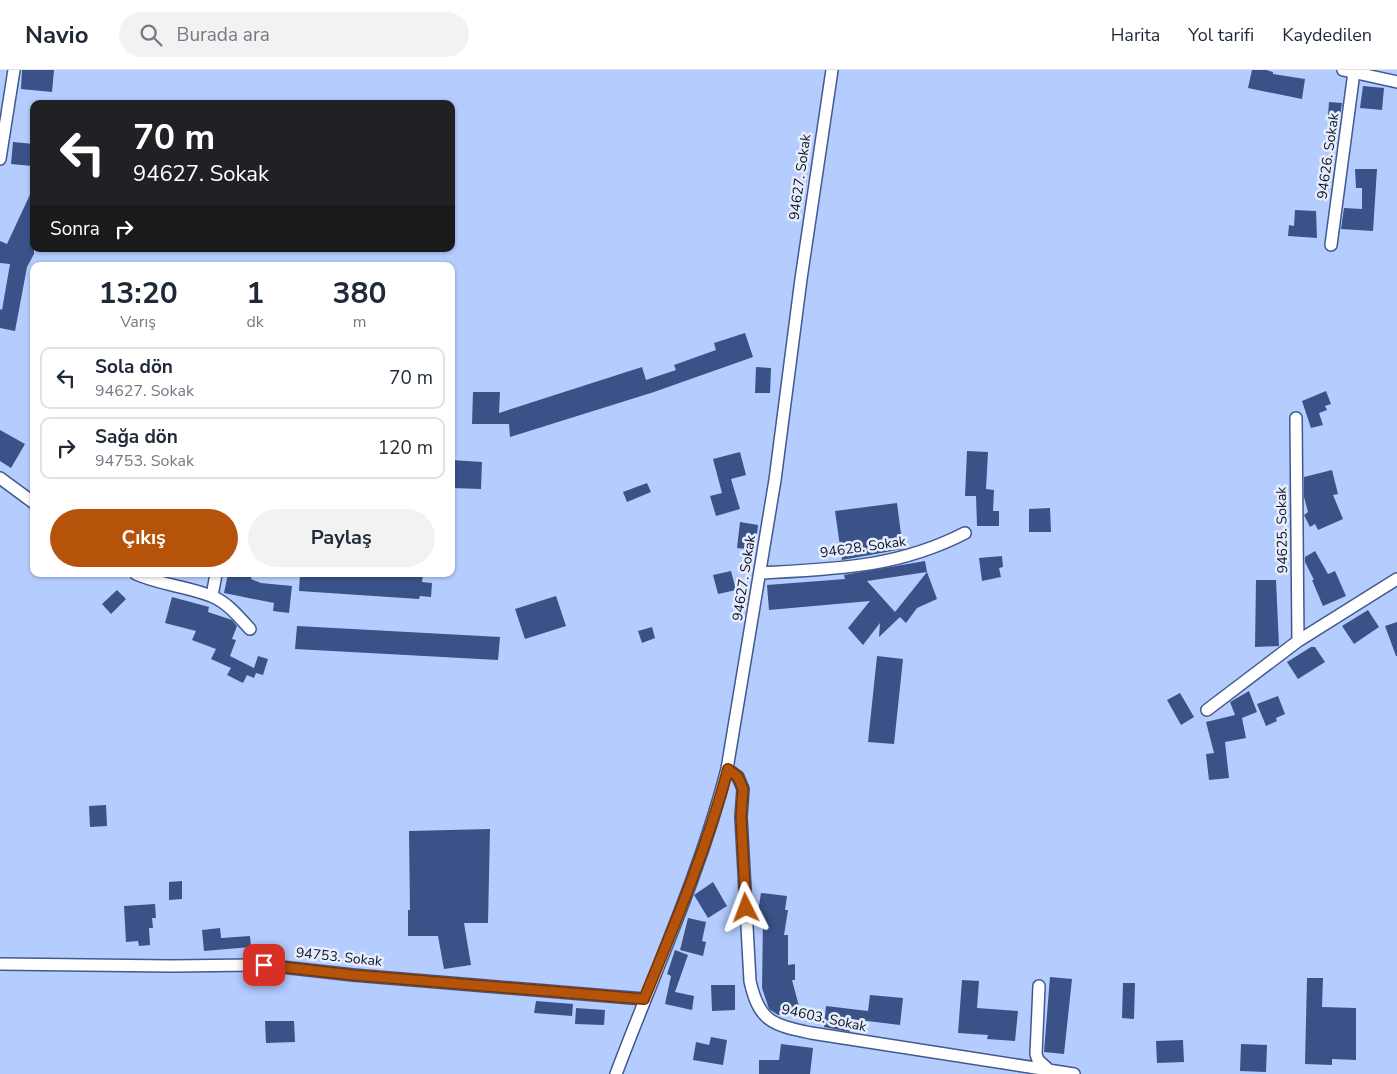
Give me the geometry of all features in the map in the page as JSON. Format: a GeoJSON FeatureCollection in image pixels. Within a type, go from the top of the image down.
{"type":"FeatureCollection","features":[{"type":"Feature","properties":{"kind":"street"},"geometry":{"type":"LineString","coordinates":[[0,159],[14,70]]}},
{"type":"Feature","properties":{"kind":"street","name":"94627. Sokak"},"geometry":{"type":"LineString","coordinates":[[616,1074],[692,879],[719,802],[728,769],[775,480],[801,279],[832,70]]}},
{"type":"Feature","properties":{"kind":"street","name":"94626. Sokak"},"geometry":{"type":"LineString","coordinates":[[1331,245],[1349,71],[1397,82]]}},
{"type":"Feature","properties":{"kind":"street","name":"94625. Sokak"},"geometry":{"type":"LineString","coordinates":[[1296,418],[1298,641]]}},
{"type":"Feature","properties":{"kind":"street"},"geometry":{"type":"LineString","coordinates":[[0,478],[30,500]]}},
{"type":"Feature","properties":{"kind":"street","name":"94628. Sokak"},"geometry":{"type":"LineString","coordinates":[[760,572],[828,569],[897,559],[931,550],[965,533]]}},
{"type":"Feature","properties":{"kind":"street"},"geometry":{"type":"LineString","coordinates":[[144,577],[212,596],[230,608],[250,629]]}},
{"type":"Feature","properties":{"kind":"street"},"geometry":{"type":"LineString","coordinates":[[212,596],[215,577]]}},
{"type":"Feature","properties":{"kind":"street"},"geometry":{"type":"LineString","coordinates":[[1207,710],[1298,641],[1397,579]]}},
{"type":"Feature","properties":{"kind":"street","name":"94603. Sokak"},"geometry":{"type":"LineString","coordinates":[[728,769],[738,777],[743,789],[741,817],[750,981],[763,1015],[777,1025],[812,1033],[1074,1074]]}},
{"type":"Feature","properties":{"kind":"street","name":"94753. Sokak"},"geometry":{"type":"LineString","coordinates":[[0,964],[264,965],[353,975],[644,999]]}},
{"type":"Feature","properties":{"kind":"street"},"geometry":{"type":"LineString","coordinates":[[1038,986],[1036,1054],[1038,1060],[1049,1070]]}},
{"type":"Feature","properties":{"kind":"building"},"geometry":{"type":"Polygon","coordinates":[[[22,70],[54,70],[52,92],[21,89],[22,70]]]}},
{"type":"Feature","properties":{"kind":"building"},"geometry":{"type":"Polygon","coordinates":[[[1252,70],[1266,70],[1273,72],[1273,74],[1305,79],[1302,99],[1248,88],[1252,70]]]}},
{"type":"Feature","properties":{"kind":"building"},"geometry":{"type":"Polygon","coordinates":[[[1363,86],[1384,88],[1382,110],[1360,108],[1363,86]]]}},
{"type":"Feature","properties":{"kind":"building"},"geometry":{"type":"Polygon","coordinates":[[[1329,102],[1342,103],[1340,117],[1328,116],[1329,102]]]}},
{"type":"Feature","properties":{"kind":"building"},"geometry":{"type":"Polygon","coordinates":[[[13,142],[30,144],[30,166],[11,164],[13,142]]]}},
{"type":"Feature","properties":{"kind":"building"},"geometry":{"type":"Polygon","coordinates":[[[1355,169],[1377,169],[1373,231],[1341,229],[1344,208],[1362,209],[1362,188],[1356,188],[1355,169]]]}},
{"type":"Feature","properties":{"kind":"building"},"geometry":{"type":"Polygon","coordinates":[[[30,195],[30,252],[34,252],[34,254],[27,267],[15,331],[0,328],[0,309],[2,310],[10,264],[0,263],[0,241],[7,244],[30,195]]]}},
{"type":"Feature","properties":{"kind":"building"},"geometry":{"type":"Polygon","coordinates":[[[1295,210],[1316,211],[1317,238],[1288,236],[1289,225],[1294,226],[1295,210]]]}},
{"type":"Feature","properties":{"kind":"building"},"geometry":{"type":"Polygon","coordinates":[[[745,333],[753,357],[654,392],[510,437],[509,424],[472,424],[473,392],[500,392],[499,413],[642,367],[646,380],[676,370],[674,365],[716,350],[714,343],[745,333]]]}},
{"type":"Feature","properties":{"kind":"building"},"geometry":{"type":"Polygon","coordinates":[[[756,367],[771,368],[770,393],[755,393],[756,367]]]}},
{"type":"Feature","properties":{"kind":"building"},"geometry":{"type":"Polygon","coordinates":[[[1326,391],[1331,404],[1325,406],[1327,410],[1319,413],[1323,425],[1311,428],[1302,401],[1326,391]]]}},
{"type":"Feature","properties":{"kind":"building"},"geometry":{"type":"Polygon","coordinates":[[[0,430],[25,444],[11,468],[0,461],[0,430]]]}},
{"type":"Feature","properties":{"kind":"building"},"geometry":{"type":"Polygon","coordinates":[[[967,451],[988,452],[986,489],[994,490],[993,511],[999,511],[999,526],[977,526],[976,496],[965,496],[967,451]]]}},
{"type":"Feature","properties":{"kind":"building"},"geometry":{"type":"Polygon","coordinates":[[[740,452],[746,475],[731,479],[740,509],[716,516],[710,496],[722,493],[713,459],[740,452]]]}},
{"type":"Feature","properties":{"kind":"building"},"geometry":{"type":"Polygon","coordinates":[[[455,460],[482,462],[481,489],[455,488],[455,460]]]}},
{"type":"Feature","properties":{"kind":"building"},"geometry":{"type":"Polygon","coordinates":[[[1332,470],[1338,494],[1333,495],[1343,519],[1318,530],[1315,524],[1310,527],[1304,515],[1308,512],[1304,497],[1304,477],[1332,470]]]}},
{"type":"Feature","properties":{"kind":"building"},"geometry":{"type":"Polygon","coordinates":[[[647,483],[651,492],[627,502],[623,492],[647,483]]]}},
{"type":"Feature","properties":{"kind":"building"},"geometry":{"type":"Polygon","coordinates":[[[897,503],[903,549],[842,560],[835,511],[897,503]]]}},
{"type":"Feature","properties":{"kind":"building"},"geometry":{"type":"Polygon","coordinates":[[[1050,508],[1051,532],[1029,532],[1029,509],[1050,508]]]}},
{"type":"Feature","properties":{"kind":"building"},"geometry":{"type":"Polygon","coordinates":[[[740,522],[758,525],[755,550],[737,548],[740,522]]]}},
{"type":"Feature","properties":{"kind":"building"},"geometry":{"type":"Polygon","coordinates":[[[1315,551],[1328,574],[1335,571],[1346,596],[1323,606],[1312,580],[1314,580],[1305,562],[1305,557],[1315,551]]]}},
{"type":"Feature","properties":{"kind":"building"},"geometry":{"type":"Polygon","coordinates":[[[1002,556],[1003,567],[999,568],[1001,577],[982,581],[979,558],[1002,556]]]}},
{"type":"Feature","properties":{"kind":"building"},"geometry":{"type":"Polygon","coordinates":[[[925,561],[937,599],[917,608],[906,623],[900,617],[879,637],[880,623],[863,645],[848,628],[870,601],[769,610],[767,585],[845,579],[844,575],[925,561]],[[927,572],[867,581],[895,612],[927,572]]]}},
{"type":"Feature","properties":{"kind":"building"},"geometry":{"type":"Polygon","coordinates":[[[731,571],[736,590],[718,594],[713,575],[731,571]]]}},
{"type":"Feature","properties":{"kind":"building"},"geometry":{"type":"Polygon","coordinates":[[[227,577],[251,577],[251,579],[261,583],[292,586],[289,613],[273,611],[274,603],[224,593],[227,577]]]}},
{"type":"Feature","properties":{"kind":"building"},"geometry":{"type":"Polygon","coordinates":[[[300,577],[423,577],[422,582],[432,583],[431,597],[420,596],[419,599],[299,591],[300,577]]]}},
{"type":"Feature","properties":{"kind":"building"},"geometry":{"type":"Polygon","coordinates":[[[1256,580],[1276,580],[1279,646],[1255,647],[1256,580]]]}},
{"type":"Feature","properties":{"kind":"building"},"geometry":{"type":"Polygon","coordinates":[[[117,590],[126,599],[111,614],[102,604],[117,590]]]}},
{"type":"Feature","properties":{"kind":"building"},"geometry":{"type":"Polygon","coordinates":[[[556,596],[566,626],[525,639],[515,609],[556,596]]]}},
{"type":"Feature","properties":{"kind":"building"},"geometry":{"type":"Polygon","coordinates":[[[172,597],[209,607],[208,612],[232,620],[237,626],[232,639],[236,640],[230,656],[254,668],[258,656],[268,659],[263,675],[256,673],[254,678],[247,675],[243,683],[227,675],[231,668],[211,659],[216,649],[192,640],[196,631],[165,623],[172,597]]]}},
{"type":"Feature","properties":{"kind":"building"},"geometry":{"type":"Polygon","coordinates":[[[1368,610],[1379,627],[1354,644],[1342,626],[1368,610]]]}},
{"type":"Feature","properties":{"kind":"building"},"geometry":{"type":"Polygon","coordinates":[[[1397,622],[1397,656],[1396,656],[1385,626],[1397,622]]]}},
{"type":"Feature","properties":{"kind":"building"},"geometry":{"type":"Polygon","coordinates":[[[297,626],[500,637],[498,660],[295,649],[297,626]]]}},
{"type":"Feature","properties":{"kind":"building"},"geometry":{"type":"Polygon","coordinates":[[[652,627],[655,638],[642,643],[638,631],[652,627]]]}},
{"type":"Feature","properties":{"kind":"building"},"geometry":{"type":"Polygon","coordinates":[[[1311,647],[1315,647],[1325,662],[1298,679],[1287,662],[1311,647]]]}},
{"type":"Feature","properties":{"kind":"building"},"geometry":{"type":"Polygon","coordinates":[[[877,656],[903,659],[894,744],[868,742],[877,656]]]}},
{"type":"Feature","properties":{"kind":"building"},"geometry":{"type":"Polygon","coordinates":[[[1249,691],[1257,712],[1242,718],[1246,738],[1225,742],[1229,778],[1209,780],[1206,754],[1214,753],[1206,722],[1235,715],[1230,702],[1249,691]]]}},
{"type":"Feature","properties":{"kind":"building"},"geometry":{"type":"Polygon","coordinates":[[[1180,693],[1194,717],[1181,725],[1167,700],[1180,693]]]}},
{"type":"Feature","properties":{"kind":"building"},"geometry":{"type":"Polygon","coordinates":[[[1278,696],[1285,714],[1276,718],[1277,721],[1266,726],[1257,704],[1278,696]]]}},
{"type":"Feature","properties":{"kind":"building"},"geometry":{"type":"Polygon","coordinates":[[[106,805],[107,826],[90,827],[89,806],[106,805]]]}},
{"type":"Feature","properties":{"kind":"building"},"geometry":{"type":"Polygon","coordinates":[[[490,829],[488,923],[464,923],[471,965],[444,969],[438,936],[408,936],[408,910],[410,910],[409,831],[490,829]]]}},
{"type":"Feature","properties":{"kind":"building"},"geometry":{"type":"Polygon","coordinates":[[[182,881],[182,899],[169,900],[169,882],[182,881]]]}},
{"type":"Feature","properties":{"kind":"building"},"geometry":{"type":"Polygon","coordinates":[[[713,882],[727,906],[708,918],[694,895],[713,882]]]}},
{"type":"Feature","properties":{"kind":"building"},"geometry":{"type":"Polygon","coordinates":[[[761,893],[787,896],[785,910],[788,910],[784,935],[788,935],[788,965],[795,964],[795,980],[792,980],[800,1010],[778,1015],[769,1009],[762,988],[763,918],[757,918],[761,893]]]}},
{"type":"Feature","properties":{"kind":"building"},"geometry":{"type":"Polygon","coordinates":[[[155,904],[156,918],[152,918],[153,928],[149,928],[150,945],[139,946],[138,941],[126,942],[124,906],[155,904]]]}},
{"type":"Feature","properties":{"kind":"building"},"geometry":{"type":"Polygon","coordinates":[[[688,918],[706,922],[702,941],[706,942],[703,956],[680,950],[688,918]]]}},
{"type":"Feature","properties":{"kind":"building"},"geometry":{"type":"Polygon","coordinates":[[[220,928],[221,938],[250,936],[251,947],[204,951],[202,930],[220,928]]]}},
{"type":"Feature","properties":{"kind":"building"},"geometry":{"type":"Polygon","coordinates":[[[675,950],[688,955],[675,992],[694,996],[692,1010],[665,1004],[671,976],[667,974],[675,950]]]}},
{"type":"Feature","properties":{"kind":"building"},"geometry":{"type":"Polygon","coordinates":[[[1050,977],[1072,979],[1064,1054],[1044,1052],[1050,977]]]}},
{"type":"Feature","properties":{"kind":"building"},"geometry":{"type":"Polygon","coordinates":[[[1307,978],[1323,978],[1322,1007],[1356,1008],[1356,1060],[1332,1059],[1332,1065],[1305,1064],[1307,978]]]}},
{"type":"Feature","properties":{"kind":"building"},"geometry":{"type":"Polygon","coordinates":[[[962,980],[979,981],[977,1008],[1018,1011],[1015,1041],[987,1039],[988,1035],[958,1033],[962,980]]]}},
{"type":"Feature","properties":{"kind":"building"},"geometry":{"type":"Polygon","coordinates":[[[1123,983],[1135,983],[1134,1019],[1122,1018],[1123,983]]]}},
{"type":"Feature","properties":{"kind":"building"},"geometry":{"type":"Polygon","coordinates":[[[711,985],[735,985],[735,1010],[712,1011],[711,985]]]}},
{"type":"Feature","properties":{"kind":"building"},"geometry":{"type":"Polygon","coordinates":[[[870,995],[903,998],[900,1025],[851,1019],[850,1032],[824,1027],[826,1006],[868,1011],[870,995]]]}},
{"type":"Feature","properties":{"kind":"building"},"geometry":{"type":"Polygon","coordinates":[[[536,1001],[573,1004],[572,1016],[534,1013],[536,1001]]]}},
{"type":"Feature","properties":{"kind":"building"},"geometry":{"type":"Polygon","coordinates":[[[576,1008],[605,1010],[604,1025],[575,1024],[576,1008]]]}},
{"type":"Feature","properties":{"kind":"building"},"geometry":{"type":"Polygon","coordinates":[[[265,1021],[294,1021],[295,1042],[266,1043],[265,1021]]]}},
{"type":"Feature","properties":{"kind":"building"},"geometry":{"type":"Polygon","coordinates":[[[711,1037],[727,1040],[723,1065],[693,1060],[696,1042],[709,1045],[711,1037]]]}},
{"type":"Feature","properties":{"kind":"building"},"geometry":{"type":"Polygon","coordinates":[[[1183,1040],[1184,1062],[1157,1063],[1156,1041],[1183,1040]]]}},
{"type":"Feature","properties":{"kind":"building"},"geometry":{"type":"Polygon","coordinates":[[[781,1044],[813,1048],[810,1074],[759,1074],[759,1060],[779,1060],[781,1044]]]}},
{"type":"Feature","properties":{"kind":"building"},"geometry":{"type":"Polygon","coordinates":[[[1241,1044],[1267,1045],[1266,1072],[1240,1071],[1241,1044]]]}},
{"type":"Feature","properties":{"kind":"route"},"geometry":{"type":"LineString","coordinates":[[264,965],[353,975],[644,999],[692,879],[719,802],[728,769],[742,782],[743,789],[741,817],[746,908]]}}]}
